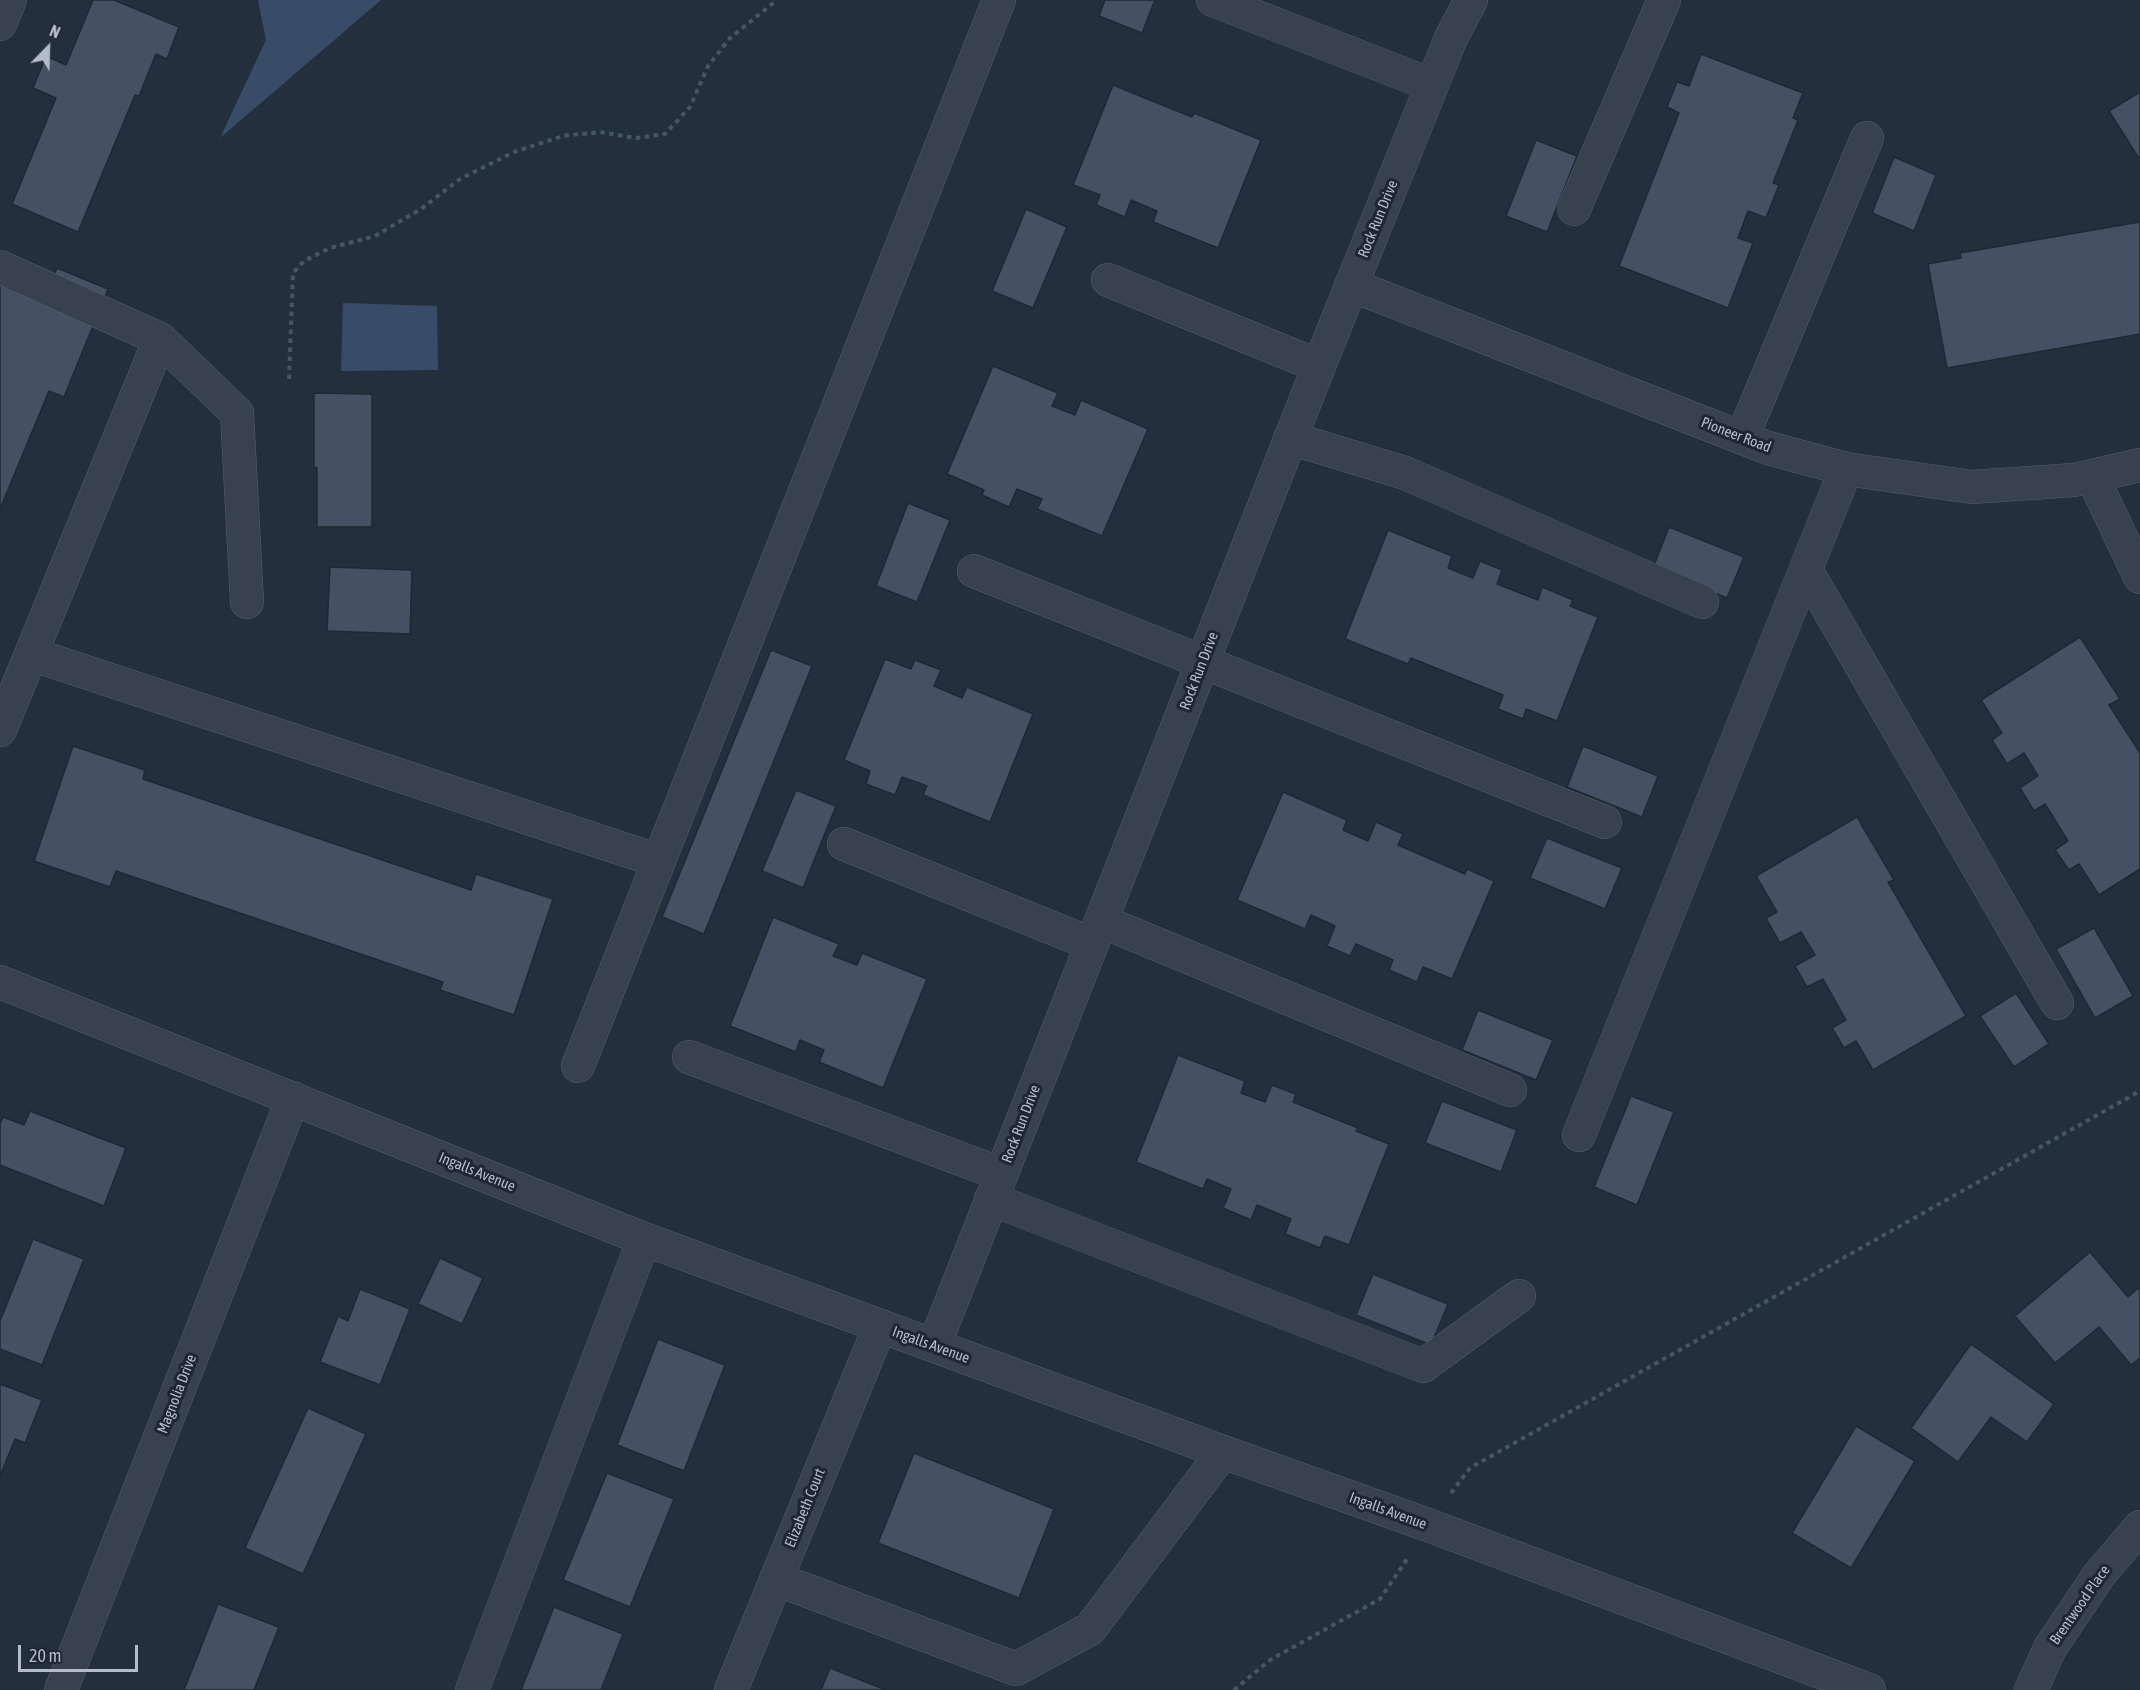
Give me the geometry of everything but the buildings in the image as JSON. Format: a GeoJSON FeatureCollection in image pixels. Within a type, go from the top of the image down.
{"type":"FeatureCollection","features":[{"type":"Feature","properties":{"kind":"street"},"geometry":{"type":"LineString","coordinates":[[0,24],[10,0]]}},
{"type":"Feature","properties":{"kind":"street"},"geometry":{"type":"LineString","coordinates":[[578,1066],[999,0]]}},
{"type":"Feature","properties":{"kind":"street"},"geometry":{"type":"LineString","coordinates":[[1213,0],[1432,85]]}},
{"type":"Feature","properties":{"kind":"street","name":"Rock Run Drive"},"geometry":{"type":"LineString","coordinates":[[934,1346],[1351,285],[1451,38],[1471,0]]}},
{"type":"Feature","properties":{"kind":"street"},"geometry":{"type":"LineString","coordinates":[[1574,209],[1664,0]]}},
{"type":"Feature","properties":{"kind":"street"},"geometry":{"type":"LineString","coordinates":[[1742,438],[1867,138]]}},
{"type":"Feature","properties":{"kind":"street"},"geometry":{"type":"LineString","coordinates":[[0,267],[160,339],[237,413],[247,602]]}},
{"type":"Feature","properties":{"kind":"street"},"geometry":{"type":"LineString","coordinates":[[1108,280],[1319,366]]}},
{"type":"Feature","properties":{"kind":"street","name":"Pioneer Road"},"geometry":{"type":"LineString","coordinates":[[1351,285],[1768,448],[1846,469],[1972,488],[2074,480],[2140,465]]}},
{"type":"Feature","properties":{"kind":"street"},"geometry":{"type":"LineString","coordinates":[[0,730],[160,339]]}},
{"type":"Feature","properties":{"kind":"street"},"geometry":{"type":"LineString","coordinates":[[1290,438],[1405,473],[1702,602]]}},
{"type":"Feature","properties":{"kind":"street"},"geometry":{"type":"LineString","coordinates":[[1579,1135],[1846,469]]}},
{"type":"Feature","properties":{"kind":"street"},"geometry":{"type":"LineString","coordinates":[[2092,476],[2140,577]]}},
{"type":"Feature","properties":{"kind":"street"},"geometry":{"type":"LineString","coordinates":[[1806,570],[2057,1003]]}},
{"type":"Feature","properties":{"kind":"street"},"geometry":{"type":"LineString","coordinates":[[974,571],[1605,822]]}},
{"type":"Feature","properties":{"kind":"street"},"geometry":{"type":"LineString","coordinates":[[31,654],[659,861]]}},
{"type":"Feature","properties":{"kind":"street"},"geometry":{"type":"LineString","coordinates":[[844,844],[1096,932],[1510,1090]]}},
{"type":"Feature","properties":{"kind":"street","name":"Ingalls Avenue"},"geometry":{"type":"LineString","coordinates":[[0,982],[644,1239],[1428,1525],[1869,1690]]}},
{"type":"Feature","properties":{"kind":"street"},"geometry":{"type":"LineString","coordinates":[[689,1058],[1423,1366],[1519,1296]]}},
{"type":"Feature","properties":{"kind":"street","name":"Magnolia Drive"},"geometry":{"type":"LineString","coordinates":[[61,1690],[293,1098]]}},
{"type":"Feature","properties":{"kind":"street"},"geometry":{"type":"LineString","coordinates":[[472,1690],[644,1239]]}},
{"type":"Feature","properties":{"kind":"street","name":"Elizabeth Court"},"geometry":{"type":"LineString","coordinates":[[731,1690],[880,1326]]}},
{"type":"Feature","properties":{"kind":"street"},"geometry":{"type":"LineString","coordinates":[[776,1579],[1016,1669],[1090,1629],[1223,1452]]}},
{"type":"Feature","properties":{"kind":"street","name":"Brentwood Place"},"geometry":{"type":"LineString","coordinates":[[2031,1690],[2050,1648],[2099,1575],[2140,1527]]}},
{"type":"Feature","properties":{"kind":"path"},"geometry":{"type":"LineString","coordinates":[[289,379],[293,273],[304,261],[330,248],[375,236],[421,209],[460,179],[513,152],[563,136],[600,132],[636,138],[665,134],[690,107],[708,66],[730,38],[777,0]]}},
{"type":"Feature","properties":{"kind":"path"},"geometry":{"type":"LineString","coordinates":[[1234,1690],[1270,1660],[1380,1599],[1428,1525],[1470,1468],[2140,1091]]}},
{"type":"Feature","properties":{"kind":"water"},"geometry":{"type":"Polygon","coordinates":[[[258,0],[381,0],[220,138],[266,40],[258,0]]]}},
{"type":"Feature","properties":{"kind":"water"},"geometry":{"type":"Polygon","coordinates":[[[343,303],[437,306],[438,370],[341,371],[343,303]]]}}]}
